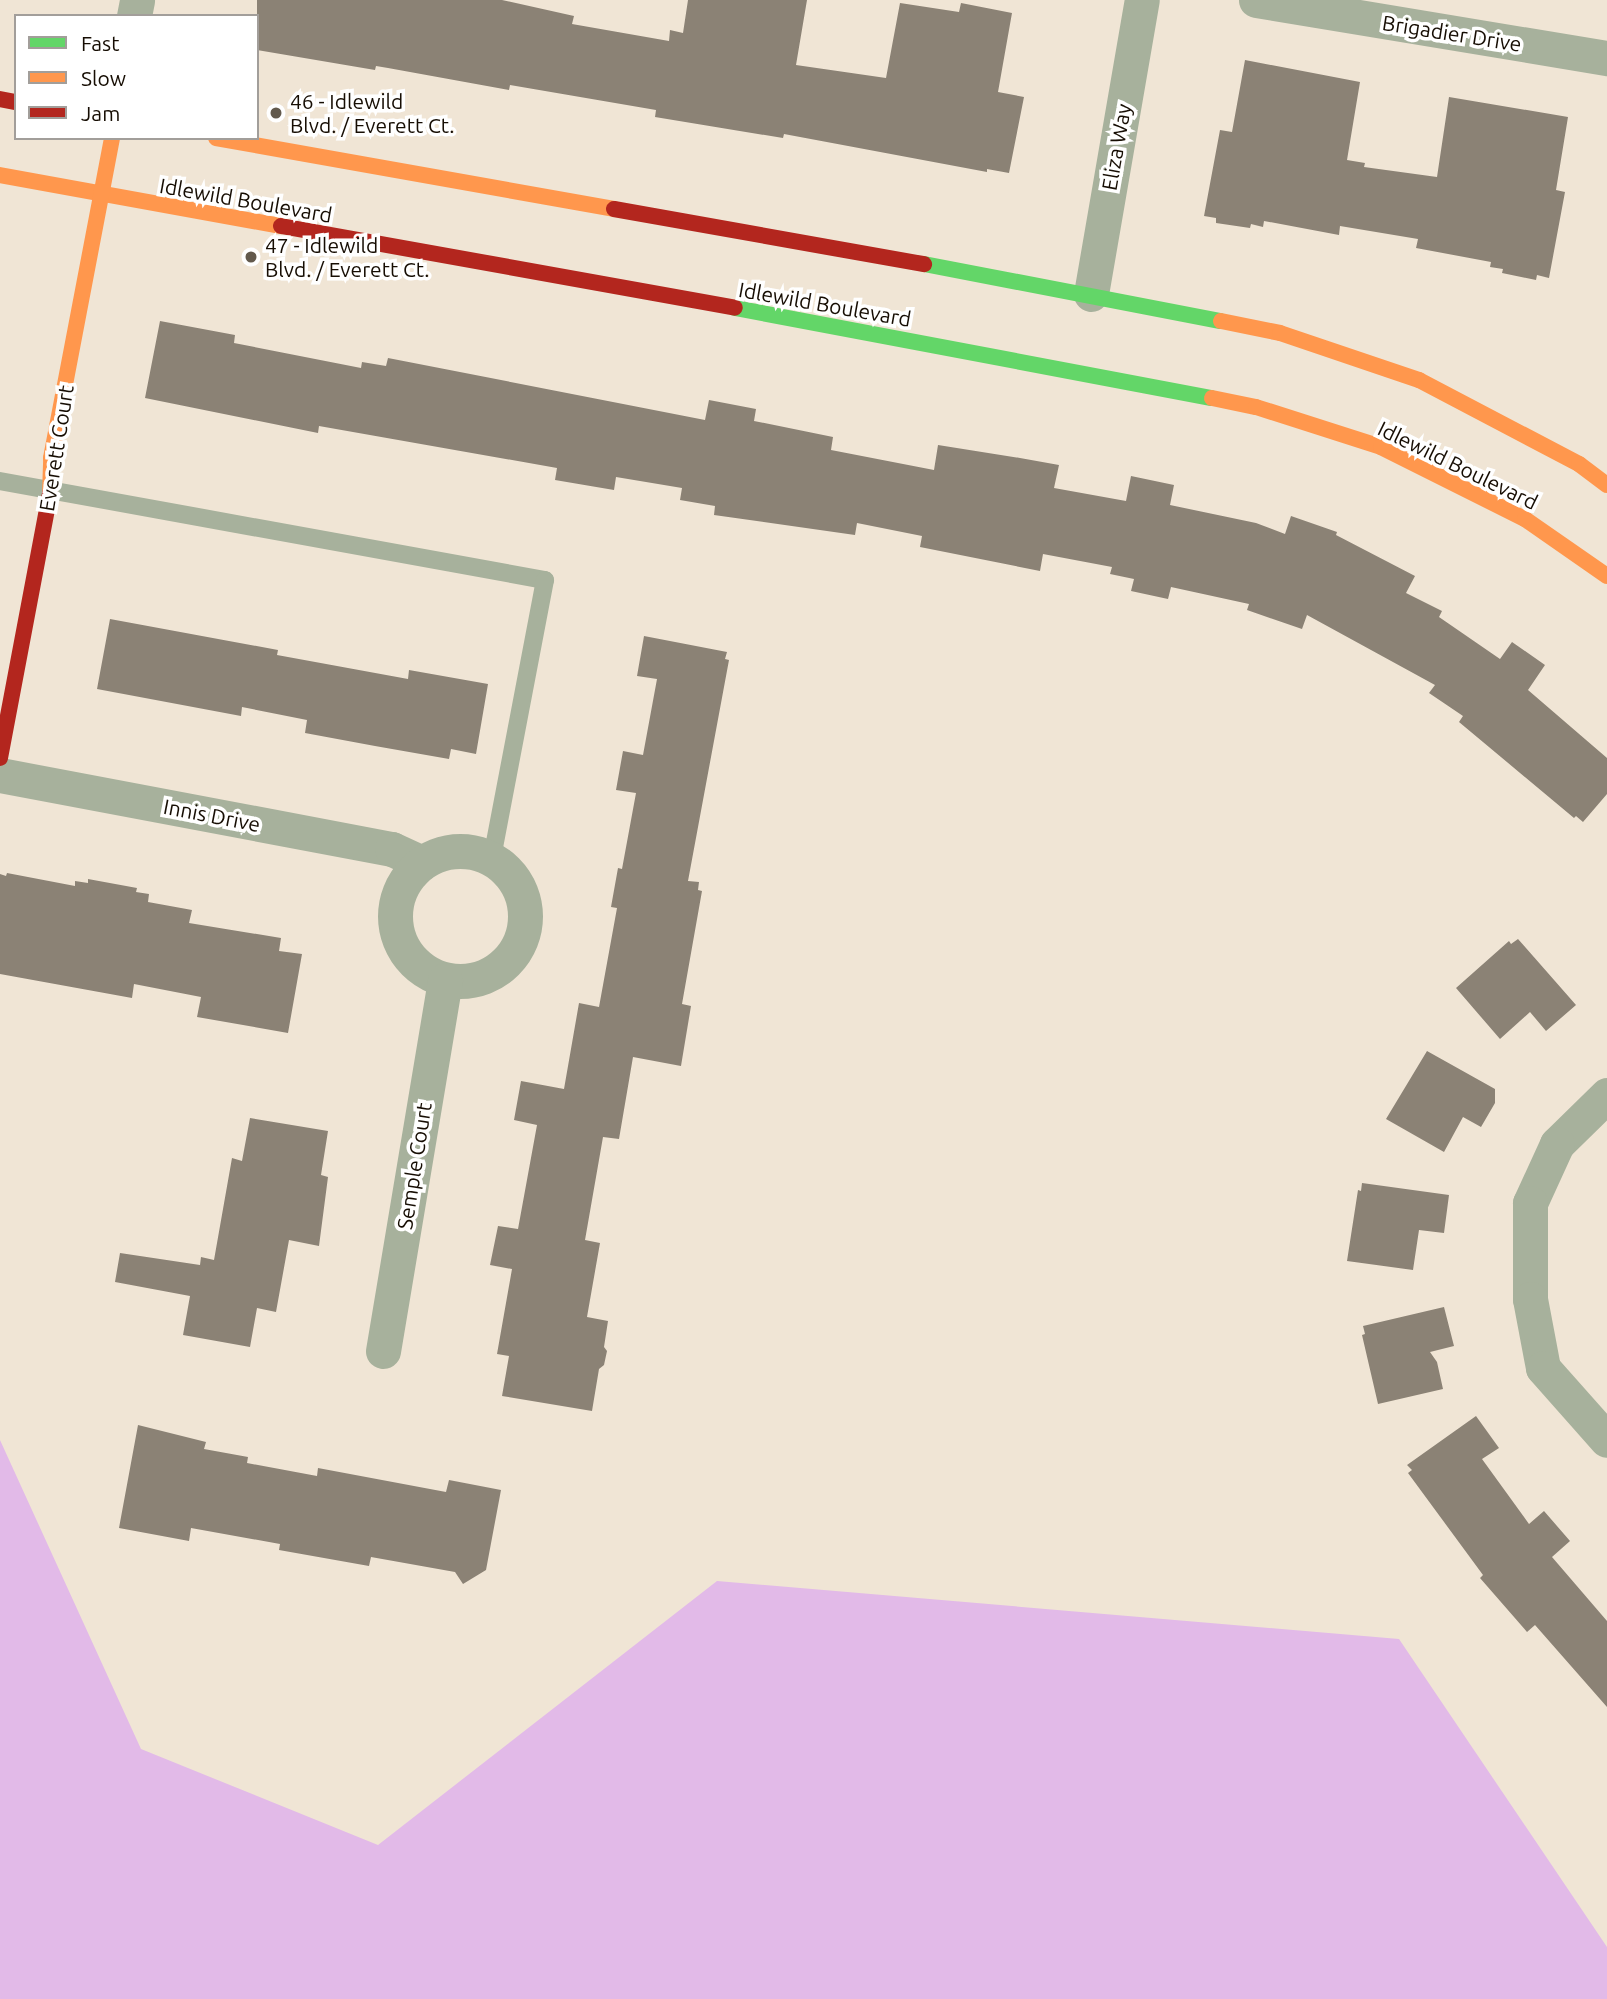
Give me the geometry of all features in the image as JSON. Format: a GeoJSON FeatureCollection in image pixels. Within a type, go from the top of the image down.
{"type":"FeatureCollection","features":[{"type":"Feature","properties":{"kind":"street","name":"Eliza Way"},"geometry":{"type":"LineString","coordinates":[[1091,294],[1142,0]]}},
{"type":"Feature","properties":{"kind":"street","name":"Brigadier Drive"},"geometry":{"type":"LineString","coordinates":[[1256,0],[1607,58]]}},
{"type":"Feature","properties":{"kind":"street","name":"Everett Court"},"geometry":{"type":"LineString","coordinates":[[0,758],[51,490],[51,458],[112,140]]}},
{"type":"Feature","properties":{"kind":"street"},"geometry":{"type":"LineString","coordinates":[[227,140],[1091,294],[1280,332],[1419,380],[1579,464],[1607,485]]}},
{"type":"Feature","properties":{"kind":"street","name":"Idlewild Boulevard"},"geometry":{"type":"LineString","coordinates":[[0,175],[1062,368],[1256,407],[1381,447],[1525,519],[1607,576]]}},
{"type":"Feature","properties":{"kind":"street","name":"Innis Drive"},"geometry":{"type":"LineString","coordinates":[[0,775],[392,849],[422,863]]}},
{"type":"Feature","properties":{"kind":"street"},"geometry":{"type":"LineString","coordinates":[[456,851],[475,852],[492,859],[509,872],[520,889],[526,909],[525,930],[517,950],[504,965],[486,977],[466,982],[445,980],[425,972],[409,958],[399,939],[395,919],[398,898],[407,878],[422,863],[438,855],[456,851]]}},
{"type":"Feature","properties":{"kind":"street","name":"Semple Court"},"geometry":{"type":"LineString","coordinates":[[383,1351],[445,980]]}},
{"type":"Feature","properties":{"kind":"street"},"geometry":{"type":"LineString","coordinates":[[1607,1095],[1557,1144],[1530,1203],[1530,1299],[1543,1368],[1607,1440]]}},
{"type":"Feature","properties":{"kind":"lane"},"geometry":{"type":"LineString","coordinates":[[0,481],[545,580],[492,859]]}},
{"type":"Feature","properties":{"kind":"shaded area"},"geometry":{"type":"Polygon","coordinates":[[[0,1440],[141,1749],[378,1845],[717,1581],[1399,1639],[1607,1947],[1607,1999],[0,1999],[0,1440]]]}},
{"type":"Feature","properties":{"kind":"building"},"geometry":{"type":"Polygon","coordinates":[[[257,0],[502,0],[574,16],[572,24],[669,41],[670,30],[683,33],[688,0],[807,0],[796,65],[886,78],[900,3],[959,12],[961,3],[1012,13],[998,92],[1024,97],[1009,173],[987,169],[987,172],[784,134],[783,138],[655,117],[656,110],[510,85],[509,90],[376,66],[375,70],[259,50],[257,0]]]}},
{"type":"Feature","properties":{"kind":"building"},"geometry":{"type":"Polygon","coordinates":[[[1245,60],[1360,82],[1347,160],[1365,163],[1364,167],[1437,177],[1449,97],[1568,117],[1556,190],[1565,192],[1549,278],[1537,275],[1536,280],[1502,273],[1503,269],[1490,267],[1491,262],[1416,248],[1418,239],[1340,226],[1339,235],[1264,221],[1263,227],[1251,224],[1250,228],[1216,223],[1216,218],[1204,216],[1220,130],[1232,132],[1245,60]]]}},
{"type":"Feature","properties":{"kind":"building"},"geometry":{"type":"Polygon","coordinates":[[[160,321],[235,335],[234,343],[361,368],[362,362],[386,366],[388,358],[705,420],[709,400],[756,409],[754,421],[833,437],[831,450],[934,470],[938,445],[1059,465],[1054,488],[1126,501],[1131,476],[1174,485],[1170,505],[1256,523],[1285,534],[1291,516],[1337,532],[1336,535],[1415,576],[1406,593],[1442,611],[1439,617],[1500,659],[1512,642],[1545,665],[1528,690],[1607,758],[1607,794],[1583,822],[1576,816],[1574,818],[1459,722],[1463,716],[1429,693],[1435,685],[1307,615],[1302,629],[1247,610],[1249,604],[1171,587],[1168,599],[1131,591],[1134,579],[1110,574],[1112,567],[1043,554],[1040,571],[920,547],[922,536],[857,523],[855,535],[714,515],[715,506],[680,500],[682,488],[616,477],[614,490],[555,480],[557,468],[319,426],[318,433],[145,398],[160,321]]]}},
{"type":"Feature","properties":{"kind":"building"},"geometry":{"type":"Polygon","coordinates":[[[110,619],[278,650],[277,655],[408,679],[409,670],[488,684],[476,754],[451,749],[449,759],[305,733],[307,720],[242,707],[241,716],[97,689],[110,619]]]}},
{"type":"Feature","properties":{"kind":"building"},"geometry":{"type":"Polygon","coordinates":[[[644,636],[727,652],[725,659],[729,660],[688,881],[699,882],[698,890],[702,891],[682,1004],[691,1006],[681,1066],[633,1057],[619,1139],[603,1137],[585,1240],[600,1243],[587,1317],[608,1321],[604,1347],[607,1351],[604,1365],[599,1369],[592,1411],[502,1396],[509,1356],[497,1354],[512,1269],[490,1265],[498,1226],[518,1229],[537,1125],[514,1120],[521,1081],[564,1089],[579,1003],[599,1007],[617,908],[611,907],[618,868],[622,869],[636,793],[616,790],[623,751],[643,755],[657,679],[637,676],[644,636]]]}},
{"type":"Feature","properties":{"kind":"building"},"geometry":{"type":"Polygon","coordinates":[[[7,873],[75,886],[75,881],[88,883],[88,879],[137,888],[136,892],[149,894],[148,902],[192,910],[189,923],[281,938],[279,951],[302,954],[288,1033],[197,1017],[201,997],[134,984],[132,998],[0,974],[0,874],[6,876],[7,873]]]}},
{"type":"Feature","properties":{"kind":"building"},"geometry":{"type":"Polygon","coordinates":[[[1518,939],[1576,1005],[1546,1031],[1530,1012],[1500,1039],[1456,988],[1509,941],[1511,944],[1518,939]]]}},
{"type":"Feature","properties":{"kind":"building"},"geometry":{"type":"Polygon","coordinates":[[[1427,1051],[1495,1089],[1495,1103],[1481,1127],[1463,1117],[1444,1152],[1386,1119],[1427,1051]]]}},
{"type":"Feature","properties":{"kind":"building"},"geometry":{"type":"Polygon","coordinates":[[[250,1118],[328,1131],[321,1175],[328,1177],[319,1246],[289,1240],[276,1312],[257,1308],[250,1347],[183,1335],[190,1296],[115,1282],[120,1253],[200,1265],[201,1257],[214,1260],[232,1158],[242,1161],[250,1118]]]}},
{"type":"Feature","properties":{"kind":"building"},"geometry":{"type":"Polygon","coordinates":[[[1362,1183],[1449,1195],[1444,1233],[1419,1230],[1413,1270],[1347,1261],[1358,1190],[1361,1191],[1362,1183]]]}},
{"type":"Feature","properties":{"kind":"building"},"geometry":{"type":"Polygon","coordinates":[[[1444,1307],[1454,1346],[1430,1352],[1437,1362],[1443,1389],[1378,1404],[1362,1335],[1365,1334],[1363,1326],[1444,1307]]]}},
{"type":"Feature","properties":{"kind":"building"},"geometry":{"type":"Polygon","coordinates":[[[1476,1416],[1499,1448],[1482,1459],[1529,1524],[1544,1511],[1570,1541],[1552,1557],[1607,1621],[1607,1707],[1535,1625],[1527,1632],[1480,1578],[1483,1575],[1408,1473],[1412,1470],[1407,1465],[1476,1416]]]}},
{"type":"Feature","properties":{"kind":"building"},"geometry":{"type":"Polygon","coordinates":[[[138,1425],[206,1442],[204,1449],[248,1457],[247,1463],[317,1476],[318,1468],[446,1492],[449,1480],[501,1490],[486,1570],[463,1584],[455,1572],[371,1557],[369,1566],[279,1550],[280,1544],[191,1528],[189,1541],[119,1528],[138,1425]]]}},
{"type":"Feature","properties":{"kind":"traffic: fast"},"geometry":{"type":"LineString","coordinates":[[924,264],[1221,321]]}},
{"type":"Feature","properties":{"kind":"traffic: fast"},"geometry":{"type":"LineString","coordinates":[[735,308],[1212,398]]}},
{"type":"Feature","properties":{"kind":"traffic: slow"},"geometry":{"type":"LineString","coordinates":[[50,493],[51,458],[112,140]]}},
{"type":"Feature","properties":{"kind":"traffic: slow"},"geometry":{"type":"LineString","coordinates":[[227,140],[614,209]]}},
{"type":"Feature","properties":{"kind":"traffic: slow"},"geometry":{"type":"LineString","coordinates":[[0,175],[281,226]]}},
{"type":"Feature","properties":{"kind":"traffic: slow"},"geometry":{"type":"LineString","coordinates":[[1221,321],[1280,333],[1419,380],[1579,464],[1607,485]]}},
{"type":"Feature","properties":{"kind":"traffic: slow"},"geometry":{"type":"LineString","coordinates":[[1212,398],[1256,407],[1381,447],[1525,519],[1607,576]]}},
{"type":"Feature","properties":{"kind":"traffic: jam"},"geometry":{"type":"LineString","coordinates":[[0,99],[14,102]]}},
{"type":"Feature","properties":{"kind":"traffic: jam"},"geometry":{"type":"LineString","coordinates":[[614,209],[924,264]]}},
{"type":"Feature","properties":{"kind":"traffic: jam"},"geometry":{"type":"LineString","coordinates":[[281,226],[735,308]]}},
{"type":"Feature","properties":{"kind":"traffic: jam"},"geometry":{"type":"LineString","coordinates":[[0,758],[50,493]]}},
{"type":"Feature","properties":{"kind":"place","name":"46 - Idlewild Blvd. / Everett Ct."},"geometry":{"type":"Point","coordinates":[276,113]}},
{"type":"Feature","properties":{"kind":"place","name":"47 - Idlewild Blvd. / Everett Ct."},"geometry":{"type":"Point","coordinates":[251,257]}}]}
